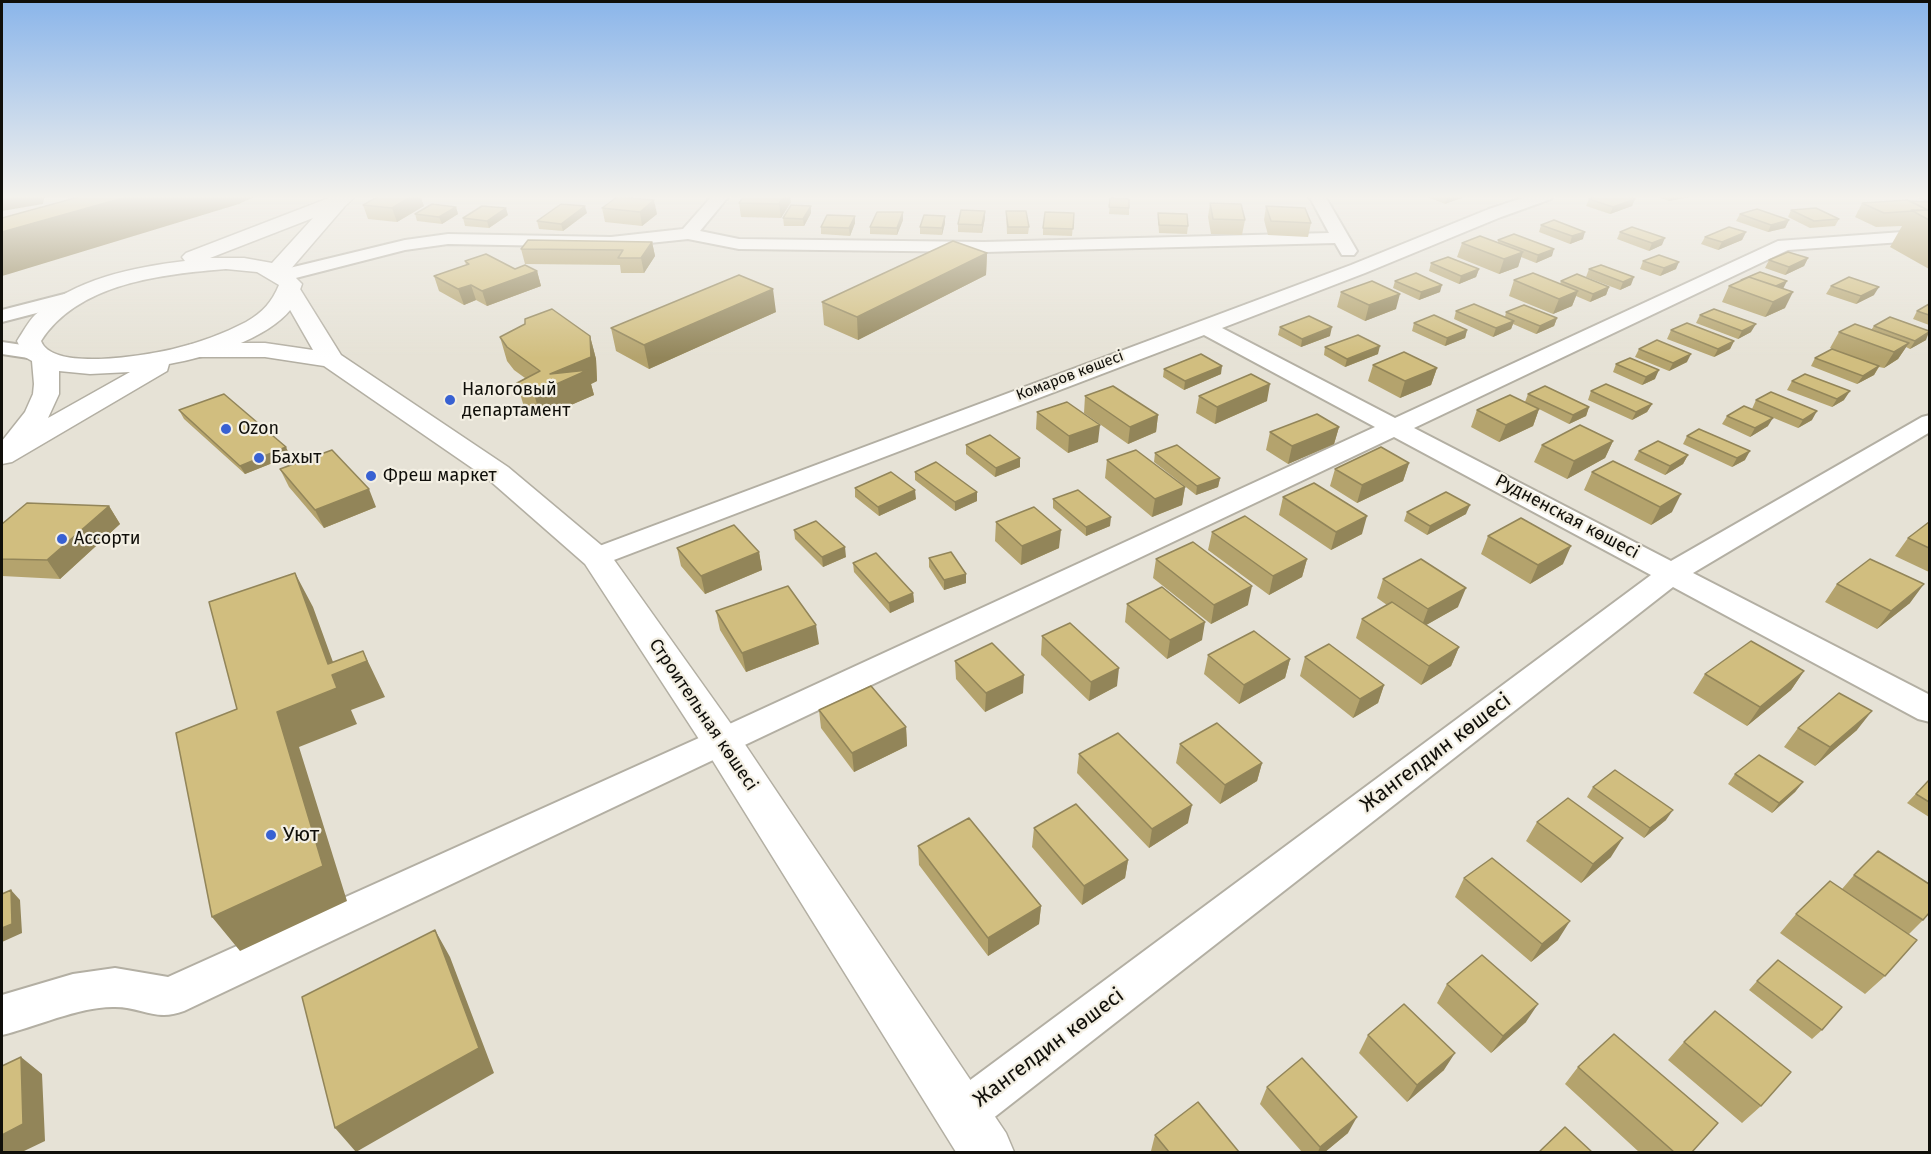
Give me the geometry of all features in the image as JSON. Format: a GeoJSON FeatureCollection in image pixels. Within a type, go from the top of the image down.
{"type":"FeatureCollection","features":[{"type":"Feature","properties":{"kind":"main road"},"geometry":{"type":"LineString","coordinates":[[3,455],[38,415],[48,392],[48,375],[29,341],[35,327],[51,312],[76,297],[113,283],[154,272],[211,250]]}},
{"type":"Feature","properties":{"kind":"main road"},"geometry":{"type":"LineString","coordinates":[[39,356],[67,365],[135,364],[186,353],[234,338],[263,323],[282,308],[284,280],[306,250]]}},
{"type":"Feature","properties":{"kind":"main road"},"geometry":{"type":"LineString","coordinates":[[154,272],[226,263],[246,264],[284,280],[331,360]]}},
{"type":"Feature","properties":{"kind":"main road"},"geometry":{"type":"LineString","coordinates":[[3,455],[186,353],[265,350],[331,360]]}},
{"type":"Feature","properties":{"kind":"main road","name":"Строительная көшесі"},"geometry":{"type":"LineString","coordinates":[[331,360],[498,473],[596,557],[722,742],[987,1152]]}},
{"type":"Feature","properties":{"kind":"street"},"geometry":{"type":"LineString","coordinates":[[284,280],[385,250]]}},
{"type":"Feature","properties":{"kind":"street"},"geometry":{"type":"LineString","coordinates":[[1347,250],[1358,269]]}},
{"type":"Feature","properties":{"kind":"street","name":"Комаров көшесі"},"geometry":{"type":"LineString","coordinates":[[596,557],[1405,250]]}},
{"type":"Feature","properties":{"kind":"street"},"geometry":{"type":"LineString","coordinates":[[2,1015],[73,994],[115,987],[169,997],[722,742],[1772,250]]}},
{"type":"Feature","properties":{"kind":"street"},"geometry":{"type":"LineString","coordinates":[[2,316],[76,297]]}},
{"type":"Feature","properties":{"kind":"street","name":"Рудненская көшесі"},"geometry":{"type":"LineString","coordinates":[[1203,326],[1929,711]]}},
{"type":"Feature","properties":{"kind":"street"},"geometry":{"type":"LineString","coordinates":[[2,348],[39,356]]}},
{"type":"Feature","properties":{"kind":"street","name":"Жангелдин көшесі"},"geometry":{"type":"LineString","coordinates":[[962,1114],[1672,573],[1929,422]]}},
{"type":"Feature","properties":{"kind":"building"},"geometry":{"type":"Polygon","coordinates":[[[608,250],[647,250],[641,258],[618,258],[623,250],[608,250]]]}},
{"type":"Feature","properties":{"kind":"building"},"geometry":{"type":"Polygon","coordinates":[[[934,250],[978,250],[987,253],[857,317],[822,302],[934,250]]]}},
{"type":"Feature","properties":{"kind":"building"},"geometry":{"type":"Polygon","coordinates":[[[1480,250],[1517,250],[1523,252],[1504,259],[1480,250]]]}},
{"type":"Feature","properties":{"kind":"building"},"geometry":{"type":"Polygon","coordinates":[[[1524,250],[1552,250],[1538,255],[1524,250]]]}},
{"type":"Feature","properties":{"kind":"building"},"geometry":{"type":"Polygon","coordinates":[[[1788,252],[1808,258],[1789,267],[1769,260],[1788,252]]]}},
{"type":"Feature","properties":{"kind":"building"},"geometry":{"type":"Polygon","coordinates":[[[486,254],[515,269],[525,265],[537,271],[482,291],[471,285],[458,289],[434,276],[469,264],[465,261],[486,254]]]}},
{"type":"Feature","properties":{"kind":"building"},"geometry":{"type":"Polygon","coordinates":[[[1659,255],[1679,262],[1664,268],[1643,261],[1659,255]]]}},
{"type":"Feature","properties":{"kind":"building"},"geometry":{"type":"Polygon","coordinates":[[[1448,257],[1479,269],[1461,276],[1431,263],[1448,257]]]}},
{"type":"Feature","properties":{"kind":"building"},"geometry":{"type":"Polygon","coordinates":[[[1601,265],[1634,277],[1623,282],[1589,269],[1601,265]]]}},
{"type":"Feature","properties":{"kind":"building"},"geometry":{"type":"Polygon","coordinates":[[[1760,272],[1787,281],[1776,286],[1749,277],[1741,280],[1760,272]]]}},
{"type":"Feature","properties":{"kind":"building"},"geometry":{"type":"Polygon","coordinates":[[[1416,273],[1442,285],[1421,292],[1395,281],[1416,273]]]}},
{"type":"Feature","properties":{"kind":"building"},"geometry":{"type":"Polygon","coordinates":[[[1533,273],[1578,291],[1559,299],[1514,280],[1533,273]]]}},
{"type":"Feature","properties":{"kind":"building"},"geometry":{"type":"Polygon","coordinates":[[[1577,274],[1609,287],[1593,294],[1561,281],[1577,274]]]}},
{"type":"Feature","properties":{"kind":"building"},"geometry":{"type":"Polygon","coordinates":[[[739,275],[773,289],[644,345],[611,328],[739,275]]]}},
{"type":"Feature","properties":{"kind":"building"},"geometry":{"type":"Polygon","coordinates":[[[1749,277],[1793,292],[1773,302],[1729,286],[1749,277]]]}},
{"type":"Feature","properties":{"kind":"building"},"geometry":{"type":"Polygon","coordinates":[[[1849,277],[1879,287],[1861,296],[1831,286],[1849,277]]]}},
{"type":"Feature","properties":{"kind":"building"},"geometry":{"type":"Polygon","coordinates":[[[1372,281],[1400,294],[1369,305],[1341,292],[1372,281]]]}},
{"type":"Feature","properties":{"kind":"building"},"geometry":{"type":"Polygon","coordinates":[[[1474,304],[1514,321],[1496,328],[1456,311],[1474,304]]]}},
{"type":"Feature","properties":{"kind":"building"},"geometry":{"type":"Polygon","coordinates":[[[1929,304],[1929,315],[1917,311],[1929,304]]]}},
{"type":"Feature","properties":{"kind":"building"},"geometry":{"type":"Polygon","coordinates":[[[1524,305],[1557,318],[1540,326],[1506,312],[1524,305]]]}},
{"type":"Feature","properties":{"kind":"building"},"geometry":{"type":"Polygon","coordinates":[[[552,309],[590,336],[591,357],[550,374],[588,370],[534,394],[517,383],[540,371],[507,347],[500,337],[525,324],[525,319],[552,309]]]}},
{"type":"Feature","properties":{"kind":"building"},"geometry":{"type":"Polygon","coordinates":[[[1714,309],[1756,324],[1742,331],[1700,315],[1714,309]]]}},
{"type":"Feature","properties":{"kind":"building"},"geometry":{"type":"Polygon","coordinates":[[[1434,315],[1467,330],[1447,338],[1414,323],[1434,315]]]}},
{"type":"Feature","properties":{"kind":"building"},"geometry":{"type":"Polygon","coordinates":[[[1309,316],[1332,327],[1302,339],[1280,327],[1309,316]]]}},
{"type":"Feature","properties":{"kind":"building"},"geometry":{"type":"Polygon","coordinates":[[[1890,317],[1929,332],[1915,341],[1874,326],[1890,317]]]}},
{"type":"Feature","properties":{"kind":"building"},"geometry":{"type":"Polygon","coordinates":[[[1687,323],[1734,341],[1718,349],[1671,330],[1687,323]]]}},
{"type":"Feature","properties":{"kind":"building"},"geometry":{"type":"Polygon","coordinates":[[[1855,324],[1909,343],[1894,352],[1839,332],[1855,324]]]}},
{"type":"Feature","properties":{"kind":"building"},"geometry":{"type":"Polygon","coordinates":[[[1358,335],[1380,346],[1347,359],[1325,347],[1358,335]]]}},
{"type":"Feature","properties":{"kind":"building"},"geometry":{"type":"Polygon","coordinates":[[[1657,340],[1691,354],[1673,363],[1639,349],[1657,340]]]}},
{"type":"Feature","properties":{"kind":"building"},"geometry":{"type":"Polygon","coordinates":[[[1832,349],[1879,366],[1863,376],[1815,358],[1832,349]]]}},
{"type":"Feature","properties":{"kind":"building"},"geometry":{"type":"Polygon","coordinates":[[[1404,352],[1437,368],[1405,381],[1373,365],[1404,352]]]}},
{"type":"Feature","properties":{"kind":"building"},"geometry":{"type":"Polygon","coordinates":[[[1201,354],[1222,366],[1185,381],[1164,369],[1201,354]]]}},
{"type":"Feature","properties":{"kind":"building"},"geometry":{"type":"Polygon","coordinates":[[[1630,358],[1659,370],[1646,377],[1616,364],[1630,358]]]}},
{"type":"Feature","properties":{"kind":"building"},"geometry":{"type":"Polygon","coordinates":[[[1251,374],[1270,384],[1217,407],[1199,396],[1251,374]]]}},
{"type":"Feature","properties":{"kind":"building"},"geometry":{"type":"Polygon","coordinates":[[[1805,374],[1850,391],[1837,399],[1792,381],[1805,374]]]}},
{"type":"Feature","properties":{"kind":"building"},"geometry":{"type":"Polygon","coordinates":[[[1606,384],[1652,404],[1636,412],[1591,391],[1606,384]]]}},
{"type":"Feature","properties":{"kind":"building"},"geometry":{"type":"Polygon","coordinates":[[[1113,386],[1158,415],[1130,427],[1085,396],[1113,386]]]}},
{"type":"Feature","properties":{"kind":"building"},"geometry":{"type":"Polygon","coordinates":[[[1545,386],[1589,407],[1573,415],[1528,394],[1545,386]]]}},
{"type":"Feature","properties":{"kind":"building"},"geometry":{"type":"Polygon","coordinates":[[[1771,392],[1817,411],[1803,420],[1756,400],[1771,392]]]}},
{"type":"Feature","properties":{"kind":"building"},"geometry":{"type":"Polygon","coordinates":[[[224,394],[286,447],[240,466],[179,410],[224,394]]]}},
{"type":"Feature","properties":{"kind":"building"},"geometry":{"type":"Polygon","coordinates":[[[1510,395],[1539,409],[1506,425],[1477,410],[1510,395]]]}},
{"type":"Feature","properties":{"kind":"building"},"geometry":{"type":"Polygon","coordinates":[[[1067,402],[1100,425],[1069,436],[1037,412],[1067,402]]]}},
{"type":"Feature","properties":{"kind":"building"},"geometry":{"type":"Polygon","coordinates":[[[1744,406],[1773,418],[1755,428],[1727,416],[1744,406]]]}},
{"type":"Feature","properties":{"kind":"building"},"geometry":{"type":"Polygon","coordinates":[[[1317,414],[1339,427],[1292,446],[1270,432],[1317,414]]]}},
{"type":"Feature","properties":{"kind":"building"},"geometry":{"type":"Polygon","coordinates":[[[1580,425],[1613,441],[1574,461],[1542,445],[1580,425]]]}},
{"type":"Feature","properties":{"kind":"building"},"geometry":{"type":"Polygon","coordinates":[[[1699,429],[1750,451],[1737,458],[1687,436],[1699,429]]]}},
{"type":"Feature","properties":{"kind":"building"},"geometry":{"type":"Polygon","coordinates":[[[990,435],[1020,458],[996,468],[966,445],[990,435]]]}},
{"type":"Feature","properties":{"kind":"building"},"geometry":{"type":"Polygon","coordinates":[[[1658,441],[1688,455],[1670,466],[1639,451],[1658,441]]]}},
{"type":"Feature","properties":{"kind":"building"},"geometry":{"type":"Polygon","coordinates":[[[1177,445],[1220,478],[1197,486],[1155,453],[1177,445]]]}},
{"type":"Feature","properties":{"kind":"building"},"geometry":{"type":"Polygon","coordinates":[[[1381,447],[1409,463],[1362,485],[1335,469],[1381,447]]]}},
{"type":"Feature","properties":{"kind":"building"},"geometry":{"type":"Polygon","coordinates":[[[332,450],[369,489],[315,510],[280,469],[332,450]]]}},
{"type":"Feature","properties":{"kind":"building"},"geometry":{"type":"Polygon","coordinates":[[[1136,450],[1185,487],[1155,499],[1107,460],[1136,450]]]}},
{"type":"Feature","properties":{"kind":"building"},"geometry":{"type":"Polygon","coordinates":[[[1613,461],[1681,494],[1660,507],[1592,472],[1613,461]]]}},
{"type":"Feature","properties":{"kind":"building"},"geometry":{"type":"Polygon","coordinates":[[[936,462],[977,492],[955,502],[915,472],[936,462]]]}},
{"type":"Feature","properties":{"kind":"building"},"geometry":{"type":"Polygon","coordinates":[[[891,472],[915,490],[878,507],[855,488],[891,472]]]}},
{"type":"Feature","properties":{"kind":"building"},"geometry":{"type":"Polygon","coordinates":[[[1314,483],[1367,516],[1336,532],[1283,497],[1314,483]]]}},
{"type":"Feature","properties":{"kind":"building"},"geometry":{"type":"Polygon","coordinates":[[[1078,490],[1111,517],[1086,527],[1053,499],[1078,490]]]}},
{"type":"Feature","properties":{"kind":"building"},"geometry":{"type":"Polygon","coordinates":[[[1446,492],[1470,505],[1430,526],[1407,512],[1446,492]]]}},
{"type":"Feature","properties":{"kind":"building"},"geometry":{"type":"Polygon","coordinates":[[[27,503],[109,506],[47,560],[2,559],[2,524],[27,503]]]}},
{"type":"Feature","properties":{"kind":"building"},"geometry":{"type":"Polygon","coordinates":[[[1034,507],[1061,530],[1022,546],[996,522],[1034,507]]]}},
{"type":"Feature","properties":{"kind":"building"},"geometry":{"type":"Polygon","coordinates":[[[1245,516],[1307,559],[1273,576],[1212,532],[1245,516]]]}},
{"type":"Feature","properties":{"kind":"building"},"geometry":{"type":"Polygon","coordinates":[[[1521,518],[1571,546],[1538,565],[1488,536],[1521,518]]]}},
{"type":"Feature","properties":{"kind":"building"},"geometry":{"type":"Polygon","coordinates":[[[816,521],[845,547],[822,557],[794,530],[816,521]]]}},
{"type":"Feature","properties":{"kind":"building"},"geometry":{"type":"Polygon","coordinates":[[[1929,522],[1929,548],[1908,538],[1929,522]]]}},
{"type":"Feature","properties":{"kind":"building"},"geometry":{"type":"Polygon","coordinates":[[[734,525],[759,552],[701,576],[677,548],[734,525]]]}},
{"type":"Feature","properties":{"kind":"building"},"geometry":{"type":"Polygon","coordinates":[[[1193,542],[1252,586],[1214,605],[1156,559],[1193,542]]]}},
{"type":"Feature","properties":{"kind":"building"},"geometry":{"type":"Polygon","coordinates":[[[951,552],[966,574],[944,580],[929,558],[951,552]]]}},
{"type":"Feature","properties":{"kind":"building"},"geometry":{"type":"Polygon","coordinates":[[[876,553],[913,593],[889,603],[853,563],[876,553]]]}},
{"type":"Feature","properties":{"kind":"building"},"geometry":{"type":"Polygon","coordinates":[[[1421,559],[1466,588],[1428,609],[1383,579],[1421,559]]]}},
{"type":"Feature","properties":{"kind":"building"},"geometry":{"type":"Polygon","coordinates":[[[1870,559],[1924,584],[1891,611],[1837,584],[1870,559]]]}},
{"type":"Feature","properties":{"kind":"building","name":"Уют"},"geometry":{"type":"Polygon","coordinates":[[[295,573],[328,664],[363,651],[367,661],[332,675],[337,688],[277,712],[323,866],[212,917],[176,733],[237,709],[209,602],[295,573]]]}},
{"type":"Feature","properties":{"kind":"building"},"geometry":{"type":"Polygon","coordinates":[[[788,586],[816,625],[742,653],[716,611],[788,586]]]}},
{"type":"Feature","properties":{"kind":"building"},"geometry":{"type":"Polygon","coordinates":[[[1162,587],[1205,622],[1170,640],[1127,604],[1162,587]]]}},
{"type":"Feature","properties":{"kind":"building"},"geometry":{"type":"Polygon","coordinates":[[[1392,602],[1459,647],[1429,666],[1362,619],[1392,602]]]}},
{"type":"Feature","properties":{"kind":"building"},"geometry":{"type":"Polygon","coordinates":[[[1070,623],[1119,668],[1091,682],[1042,636],[1070,623]]]}},
{"type":"Feature","properties":{"kind":"building"},"geometry":{"type":"Polygon","coordinates":[[[1254,631],[1290,659],[1244,685],[1208,655],[1254,631]]]}},
{"type":"Feature","properties":{"kind":"building"},"geometry":{"type":"Polygon","coordinates":[[[1751,641],[1804,671],[1760,707],[1705,674],[1751,641]]]}},
{"type":"Feature","properties":{"kind":"building"},"geometry":{"type":"Polygon","coordinates":[[[992,643],[1024,675],[986,693],[955,661],[992,643]]]}},
{"type":"Feature","properties":{"kind":"building"},"geometry":{"type":"Polygon","coordinates":[[[1329,644],[1384,685],[1360,699],[1305,657],[1329,644]]]}},
{"type":"Feature","properties":{"kind":"building"},"geometry":{"type":"Polygon","coordinates":[[[871,686],[906,727],[852,753],[819,710],[871,686]]]}},
{"type":"Feature","properties":{"kind":"building"},"geometry":{"type":"Polygon","coordinates":[[[1839,693],[1872,711],[1830,747],[1798,728],[1839,693]]]}},
{"type":"Feature","properties":{"kind":"building"},"geometry":{"type":"Polygon","coordinates":[[[1217,723],[1262,763],[1225,785],[1180,744],[1217,723]]]}},
{"type":"Feature","properties":{"kind":"building"},"geometry":{"type":"Polygon","coordinates":[[[1118,733],[1192,805],[1152,829],[1079,754],[1118,733]]]}},
{"type":"Feature","properties":{"kind":"building"},"geometry":{"type":"Polygon","coordinates":[[[1759,755],[1803,782],[1779,803],[1735,774],[1759,755]]]}},
{"type":"Feature","properties":{"kind":"building"},"geometry":{"type":"Polygon","coordinates":[[[1615,770],[1673,810],[1650,828],[1593,787],[1615,770]]]}},
{"type":"Feature","properties":{"kind":"building"},"geometry":{"type":"Polygon","coordinates":[[[1929,780],[1929,802],[1916,794],[1929,780]]]}},
{"type":"Feature","properties":{"kind":"building"},"geometry":{"type":"Polygon","coordinates":[[[1568,798],[1623,838],[1593,864],[1537,822],[1568,798]]]}},
{"type":"Feature","properties":{"kind":"building"},"geometry":{"type":"Polygon","coordinates":[[[1076,804],[1128,860],[1084,886],[1034,828],[1076,804]]]}},
{"type":"Feature","properties":{"kind":"building"},"geometry":{"type":"Polygon","coordinates":[[[969,818],[1041,906],[988,938],[918,846],[969,818]]]}},
{"type":"Feature","properties":{"kind":"building"},"geometry":{"type":"Polygon","coordinates":[[[1878,851],[1929,884],[1929,913],[1923,920],[1854,875],[1878,851]]]}},
{"type":"Feature","properties":{"kind":"building"},"geometry":{"type":"Polygon","coordinates":[[[1492,858],[1570,921],[1542,944],[1464,878],[1492,858]]]}},
{"type":"Feature","properties":{"kind":"building"},"geometry":{"type":"Polygon","coordinates":[[[1830,881],[1917,940],[1885,976],[1796,914],[1830,881]]]}},
{"type":"Feature","properties":{"kind":"building"},"geometry":{"type":"Polygon","coordinates":[[[11,890],[12,924],[2,928],[2,894],[11,890]]]}},
{"type":"Feature","properties":{"kind":"building"},"geometry":{"type":"Polygon","coordinates":[[[435,930],[479,1048],[335,1128],[302,997],[435,930]]]}},
{"type":"Feature","properties":{"kind":"building"},"geometry":{"type":"Polygon","coordinates":[[[1482,955],[1538,1004],[1503,1036],[1447,984],[1482,955]]]}},
{"type":"Feature","properties":{"kind":"building"},"geometry":{"type":"Polygon","coordinates":[[[1778,960],[1842,1007],[1822,1030],[1757,981],[1778,960]]]}},
{"type":"Feature","properties":{"kind":"building"},"geometry":{"type":"Polygon","coordinates":[[[1404,1004],[1455,1053],[1417,1085],[1368,1035],[1404,1004]]]}},
{"type":"Feature","properties":{"kind":"building"},"geometry":{"type":"Polygon","coordinates":[[[1715,1011],[1791,1072],[1761,1106],[1684,1042],[1715,1011]]]}},
{"type":"Feature","properties":{"kind":"building"},"geometry":{"type":"Polygon","coordinates":[[[1614,1034],[1718,1123],[1692,1152],[1674,1152],[1578,1067],[1614,1034]]]}},
{"type":"Feature","properties":{"kind":"building"},"geometry":{"type":"Polygon","coordinates":[[[21,1057],[23,1124],[2,1135],[2,1066],[21,1057]]]}},
{"type":"Feature","properties":{"kind":"building"},"geometry":{"type":"Polygon","coordinates":[[[1302,1058],[1357,1117],[1320,1147],[1267,1087],[1302,1058]]]}},
{"type":"Feature","properties":{"kind":"building"},"geometry":{"type":"Polygon","coordinates":[[[1198,1102],[1239,1152],[1169,1152],[1155,1135],[1198,1102]]]}},
{"type":"Feature","properties":{"kind":"building"},"geometry":{"type":"Polygon","coordinates":[[[1565,1127],[1592,1152],[1539,1152],[1565,1127]]]}},
{"type":"Feature","properties":{"kind":"place","name":"Налоговый департамент"},"geometry":{"type":"Point","coordinates":[450,400]}},
{"type":"Feature","properties":{"kind":"place","name":"Ozon"},"geometry":{"type":"Point","coordinates":[226,429]}},
{"type":"Feature","properties":{"kind":"place","name":"Бахыт"},"geometry":{"type":"Point","coordinates":[259,458]}},
{"type":"Feature","properties":{"kind":"place","name":"Фреш маркет"},"geometry":{"type":"Point","coordinates":[371,476]}},
{"type":"Feature","properties":{"kind":"place","name":"Ассорти"},"geometry":{"type":"Point","coordinates":[62,539]}},
{"type":"Feature","properties":{"kind":"place","name":"Уют"},"geometry":{"type":"Point","coordinates":[271,835]}}]}
